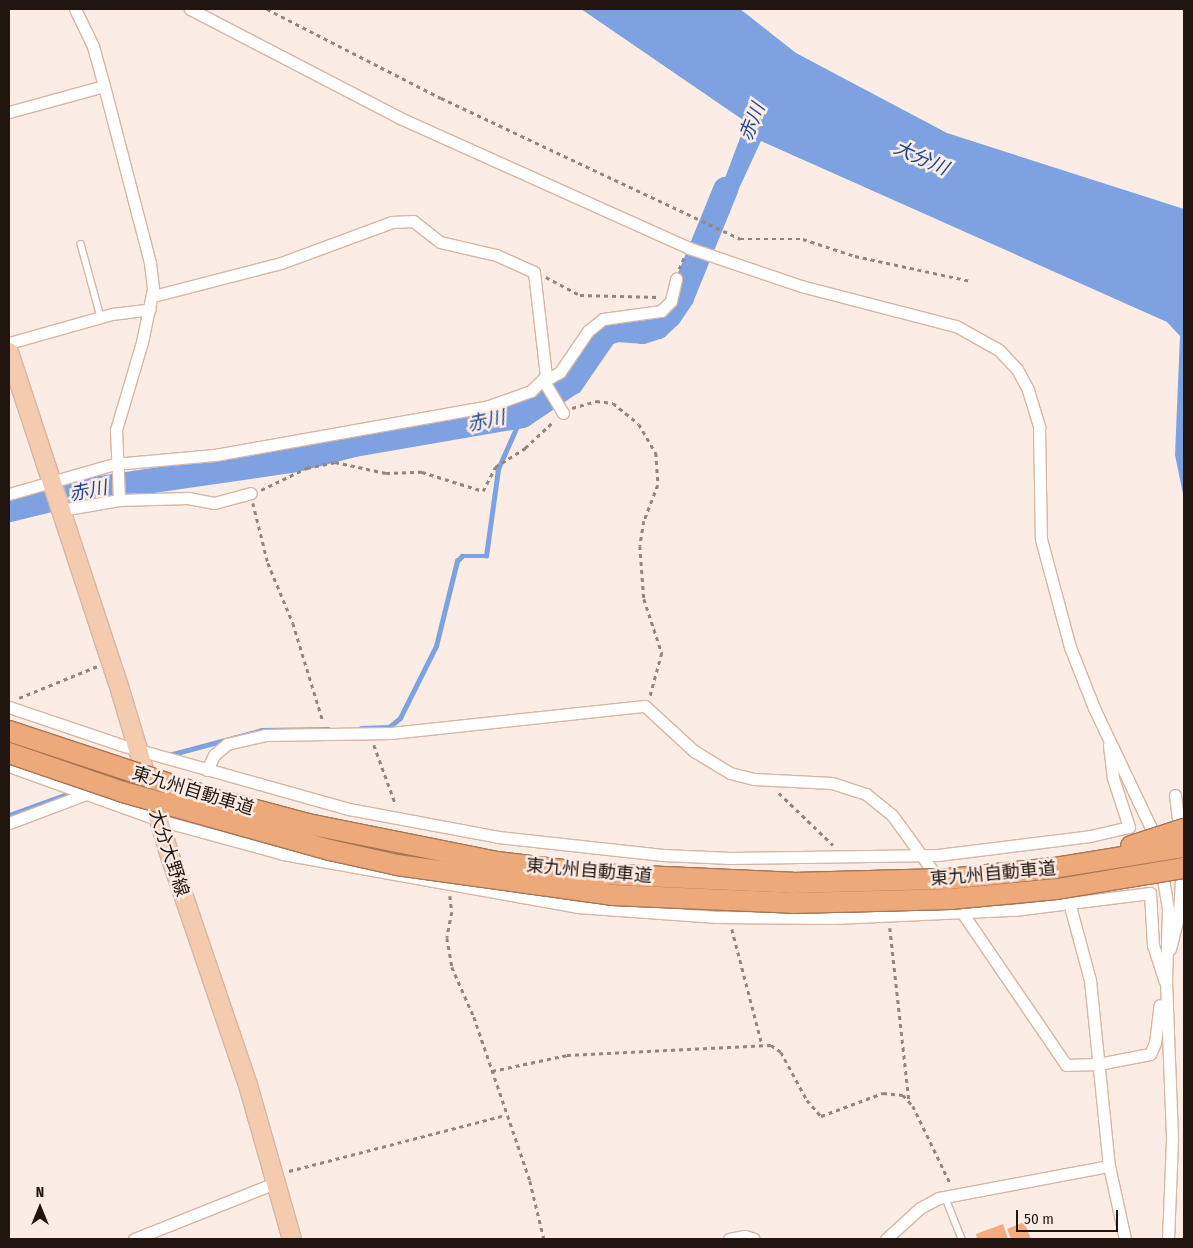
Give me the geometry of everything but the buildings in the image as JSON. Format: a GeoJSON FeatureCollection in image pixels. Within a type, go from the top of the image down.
{"type":"FeatureCollection","features":[{"type":"Feature","properties":{"kind":"highway","name":"東九州自動車道"},"geometry":{"type":"LineString","coordinates":[[9,731],[218,800],[317,826],[497,862],[598,874],[793,884],[948,879],[1054,868],[1184,847]]}},
{"type":"Feature","properties":{"kind":"highway","name":"東九州自動車道"},"geometry":{"type":"LineString","coordinates":[[9,753],[272,836],[397,865],[517,884],[703,901],[957,906],[1184,868]]}},
{"type":"Feature","properties":{"kind":"highway"},"geometry":{"type":"LineString","coordinates":[[1054,868],[1184,830]]}},
{"type":"Feature","properties":{"kind":"highway"},"geometry":{"type":"LineString","coordinates":[[957,906],[1071,894],[1184,879]]}},
{"type":"Feature","properties":{"kind":"main road","name":"大分大野線"},"geometry":{"type":"LineString","coordinates":[[9,352],[110,660],[159,820],[248,1085],[292,1239]]}},
{"type":"Feature","properties":{"kind":"street"},"geometry":{"type":"LineString","coordinates":[[75,9],[93,46],[104,86],[148,255],[153,296],[118,421],[114,464],[119,500]]}},
{"type":"Feature","properties":{"kind":"street"},"geometry":{"type":"LineString","coordinates":[[190,9],[400,118],[689,248],[801,286],[956,326],[999,350],[1017,369],[1034,407],[1039,427],[1041,539],[1070,647],[1107,734],[1150,826],[1164,881],[1167,955],[1152,1051],[1145,1056],[1098,1064],[1063,1063],[957,906],[892,816],[858,790],[832,783],[740,777],[710,763],[645,706],[391,733],[290,732],[238,740],[218,752],[207,770]]}},
{"type":"Feature","properties":{"kind":"street"},"geometry":{"type":"LineString","coordinates":[[9,112],[104,86]]}},
{"type":"Feature","properties":{"kind":"street"},"geometry":{"type":"LineString","coordinates":[[153,296],[281,263],[403,220],[420,224],[440,242],[496,255],[531,270],[537,278],[544,381],[563,413]]}},
{"type":"Feature","properties":{"kind":"street"},"geometry":{"type":"LineString","coordinates":[[9,494],[114,464],[215,455],[489,406],[526,394],[560,372],[598,322],[615,314],[658,312],[673,297],[676,279]]}},
{"type":"Feature","properties":{"kind":"street"},"geometry":{"type":"LineString","coordinates":[[9,343],[101,317],[150,309]]}},
{"type":"Feature","properties":{"kind":"street"},"geometry":{"type":"LineString","coordinates":[[61,510],[119,500],[188,498],[214,503],[251,493]]}},
{"type":"Feature","properties":{"kind":"street"},"geometry":{"type":"LineString","coordinates":[[13,703],[138,750],[349,809],[498,837],[576,847],[732,858],[921,855],[994,850],[1129,827],[1113,778],[1107,734]]}},
{"type":"Feature","properties":{"kind":"street"},"geometry":{"type":"LineString","coordinates":[[9,766],[159,820],[283,854],[449,887],[577,907],[731,917],[889,916],[957,906],[1070,906],[1150,893],[1153,945],[1164,981],[1172,1140],[1168,1239]]}},
{"type":"Feature","properties":{"kind":"street"},"geometry":{"type":"LineString","coordinates":[[9,823],[86,794]]}},
{"type":"Feature","properties":{"kind":"street"},"geometry":{"type":"LineString","coordinates":[[1167,955],[1176,933],[1182,877],[1175,795]]}},
{"type":"Feature","properties":{"kind":"street"},"geometry":{"type":"LineString","coordinates":[[1070,906],[1090,980],[1109,1166],[1125,1239]]}},
{"type":"Feature","properties":{"kind":"street"},"geometry":{"type":"LineString","coordinates":[[886,1239],[920,1208],[950,1195],[1109,1166]]}},
{"type":"Feature","properties":{"kind":"street"},"geometry":{"type":"LineString","coordinates":[[134,1239],[274,1179]]}},
{"type":"Feature","properties":{"kind":"street"},"geometry":{"type":"LineString","coordinates":[[728,1239],[745,1236],[754,1239]]}},
{"type":"Feature","properties":{"kind":"lane"},"geometry":{"type":"LineString","coordinates":[[81,244],[101,317]]}},
{"type":"Feature","properties":{"kind":"lane"},"geometry":{"type":"LineString","coordinates":[[950,1195],[962,1239]]}},
{"type":"Feature","properties":{"kind":"path"},"geometry":{"type":"LineString","coordinates":[[267,9],[441,98],[740,239],[803,239],[856,256],[971,281]]}},
{"type":"Feature","properties":{"kind":"path"},"geometry":{"type":"LineString","coordinates":[[531,270],[580,294],[673,297]]}},
{"type":"Feature","properties":{"kind":"path"},"geometry":{"type":"LineString","coordinates":[[325,732],[293,623],[264,553],[251,493],[307,468],[335,462],[386,473],[422,472],[483,491],[495,467],[525,448],[563,413],[586,403],[613,403],[639,424],[656,453],[659,479],[642,530],[640,556],[644,599],[660,644],[661,663],[645,706]]}},
{"type":"Feature","properties":{"kind":"path"},"geometry":{"type":"LineString","coordinates":[[13,703],[110,660]]}},
{"type":"Feature","properties":{"kind":"path"},"geometry":{"type":"LineString","coordinates":[[766,780],[836,848]]}},
{"type":"Feature","properties":{"kind":"path"},"geometry":{"type":"LineString","coordinates":[[449,887],[452,912],[447,938],[450,960],[492,1071],[539,1206],[544,1239]]}},
{"type":"Feature","properties":{"kind":"path"},"geometry":{"type":"LineString","coordinates":[[889,916],[909,1100],[950,1195]]}},
{"type":"Feature","properties":{"kind":"path"},"geometry":{"type":"LineString","coordinates":[[731,917],[737,957],[762,1044]]}},
{"type":"Feature","properties":{"kind":"path"},"geometry":{"type":"LineString","coordinates":[[492,1071],[568,1055],[762,1044],[781,1052],[807,1100],[821,1116],[886,1093],[900,1093],[909,1100]]}},
{"type":"Feature","properties":{"kind":"path"},"geometry":{"type":"LineString","coordinates":[[274,1179],[506,1115]]}},
{"type":"Feature","properties":{"kind":"water","name":"大分川"},"geometry":{"type":"Polygon","coordinates":[[[581,9],[740,9],[796,53],[947,133],[1184,209],[1184,499],[1175,455],[1180,336],[1167,322],[761,141],[723,223],[710,218],[746,122],[581,9]]]}},
{"type":"Feature","properties":{"kind":"waterway","name":"赤川"},"geometry":{"type":"LineString","coordinates":[[9,509],[91,489],[296,459],[354,444],[522,415],[571,382],[605,333],[616,329],[642,331],[657,326],[669,315],[681,297],[725,189]]}},
{"type":"Feature","properties":{"kind":"waterway"},"geometry":{"type":"LineString","coordinates":[[361,728],[389,727],[400,718],[436,646],[457,561],[462,556],[486,556],[498,469],[522,415]]}},
{"type":"Feature","properties":{"kind":"waterway"},"geometry":{"type":"LineString","coordinates":[[169,755],[262,730],[328,729]]}},
{"type":"Feature","properties":{"kind":"waterway"},"geometry":{"type":"LineString","coordinates":[[9,815],[73,792]]}}]}
